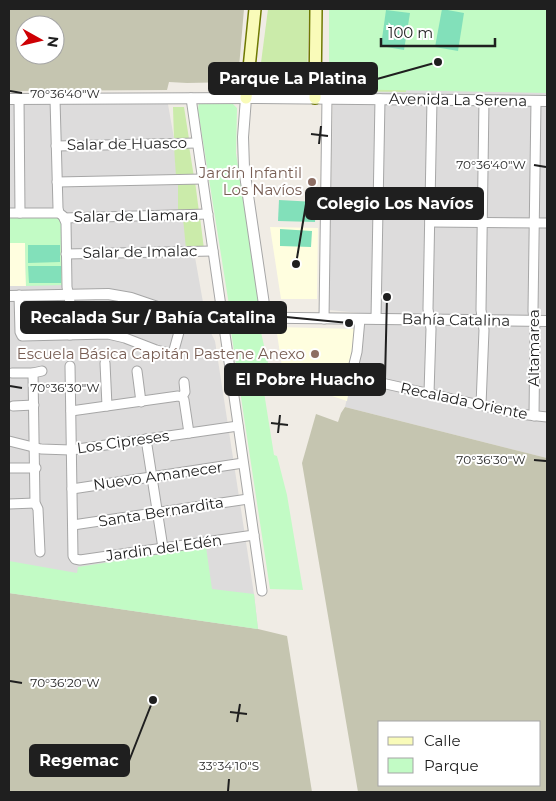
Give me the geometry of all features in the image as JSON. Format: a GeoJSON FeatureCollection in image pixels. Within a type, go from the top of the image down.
{"type":"FeatureCollection","features":[{"type":"Feature","properties":{"kind":"main road"},"geometry":{"type":"LineString","coordinates":[[246,98],[255,9]]}},
{"type":"Feature","properties":{"kind":"main road"},"geometry":{"type":"LineString","coordinates":[[315,98],[316,9]]}},
{"type":"Feature","properties":{"kind":"street"},"geometry":{"type":"LineString","coordinates":[[55,98],[58,208],[66,223],[70,334]]}},
{"type":"Feature","properties":{"kind":"street"},"geometry":{"type":"LineString","coordinates":[[191,98],[262,591]]}},
{"type":"Feature","properties":{"kind":"street"},"geometry":{"type":"LineString","coordinates":[[246,98],[243,137],[244,168],[266,318]]}},
{"type":"Feature","properties":{"kind":"street","name":"Avenida La Serena"},"geometry":{"type":"LineString","coordinates":[[14,99],[327,98],[547,101]]}},
{"type":"Feature","properties":{"kind":"street"},"geometry":{"type":"LineString","coordinates":[[324,318],[327,98]]}},
{"type":"Feature","properties":{"kind":"street"},"geometry":{"type":"LineString","coordinates":[[14,99],[20,213]]}},
{"type":"Feature","properties":{"kind":"street"},"geometry":{"type":"LineString","coordinates":[[376,319],[380,99]]}},
{"type":"Feature","properties":{"kind":"street"},"geometry":{"type":"LineString","coordinates":[[429,394],[431,329],[428,308],[432,100]]}},
{"type":"Feature","properties":{"kind":"street"},"geometry":{"type":"LineString","coordinates":[[481,405],[484,330],[481,310],[484,100]]}},
{"type":"Feature","properties":{"kind":"street","name":"Altamarea"},"geometry":{"type":"LineString","coordinates":[[534,416],[535,330],[533,311],[536,101]]}},
{"type":"Feature","properties":{"kind":"street","name":"Salar de Huasco"},"geometry":{"type":"LineString","coordinates":[[56,146],[198,143]]}},
{"type":"Feature","properties":{"kind":"street"},"geometry":{"type":"LineString","coordinates":[[57,182],[203,179]]}},
{"type":"Feature","properties":{"kind":"street"},"geometry":{"type":"LineString","coordinates":[[326,196],[430,197]]}},
{"type":"Feature","properties":{"kind":"street","name":"Salar de Llamara"},"geometry":{"type":"LineString","coordinates":[[9,213],[62,215],[208,214]]}},
{"type":"Feature","properties":{"kind":"street"},"geometry":{"type":"LineString","coordinates":[[430,222],[547,223]]}},
{"type":"Feature","properties":{"kind":"street","name":"Salar de Imalac"},"geometry":{"type":"LineString","coordinates":[[66,254],[213,251]]}},
{"type":"Feature","properties":{"kind":"street"},"geometry":{"type":"LineString","coordinates":[[14,295],[21,335],[113,335],[169,353],[172,353],[174,350],[184,314]]}},
{"type":"Feature","properties":{"kind":"street","name":"Bahía Catalina"},"geometry":{"type":"LineString","coordinates":[[14,295],[120,295],[143,301],[168,311],[222,317],[547,321]]}},
{"type":"Feature","properties":{"kind":"street","name":"Recalada Oriente"},"geometry":{"type":"LineString","coordinates":[[360,319],[358,347],[352,370],[353,375],[356,377],[481,405],[547,417]]}},
{"type":"Feature","properties":{"kind":"street"},"geometry":{"type":"LineString","coordinates":[[105,364],[106,406]]}},
{"type":"Feature","properties":{"kind":"street"},"geometry":{"type":"LineString","coordinates":[[70,366],[73,525]]}},
{"type":"Feature","properties":{"kind":"street"},"geometry":{"type":"LineString","coordinates":[[12,373],[38,372],[34,405],[35,503],[38,509],[40,552]]}},
{"type":"Feature","properties":{"kind":"street"},"geometry":{"type":"LineString","coordinates":[[137,372],[140,402]]}},
{"type":"Feature","properties":{"kind":"street"},"geometry":{"type":"LineString","coordinates":[[182,397],[185,392],[184,382]]}},
{"type":"Feature","properties":{"kind":"street"},"geometry":{"type":"LineString","coordinates":[[71,411],[182,397]]}},
{"type":"Feature","properties":{"kind":"street"},"geometry":{"type":"LineString","coordinates":[[182,397],[189,433]]}},
{"type":"Feature","properties":{"kind":"street"},"geometry":{"type":"LineString","coordinates":[[13,406],[34,405]]}},
{"type":"Feature","properties":{"kind":"street","name":"Los Cipreses"},"geometry":{"type":"LineString","coordinates":[[9,440],[35,448],[71,450],[238,426]]}},
{"type":"Feature","properties":{"kind":"street"},"geometry":{"type":"LineString","coordinates":[[146,439],[163,548]]}},
{"type":"Feature","properties":{"kind":"street","name":"Nuevo Amanecer"},"geometry":{"type":"LineString","coordinates":[[72,489],[243,463]]}},
{"type":"Feature","properties":{"kind":"street"},"geometry":{"type":"LineString","coordinates":[[9,468],[36,468]]}},
{"type":"Feature","properties":{"kind":"street","name":"Santa Bernardita"},"geometry":{"type":"LineString","coordinates":[[73,525],[248,499]]}},
{"type":"Feature","properties":{"kind":"street"},"geometry":{"type":"LineString","coordinates":[[9,504],[35,503]]}},
{"type":"Feature","properties":{"kind":"street","name":"Jardin del Edén"},"geometry":{"type":"LineString","coordinates":[[73,525],[73,556],[75,559],[80,560],[254,535]]}},
{"type":"Feature","properties":{"kind":"shaded area"},"geometry":{"type":"Polygon","coordinates":[[[9,9],[244,9],[238,79],[235,82],[169,82],[167,90],[9,91],[9,9]]]}},
{"type":"Feature","properties":{"kind":"shaded area"},"geometry":{"type":"Polygon","coordinates":[[[547,9],[547,458],[345,407],[357,355],[361,313],[329,310],[333,89],[547,9]]]}},
{"type":"Feature","properties":{"kind":"shaded area"},"geometry":{"type":"Polygon","coordinates":[[[166,93],[207,325],[215,341],[258,629],[9,593],[9,94],[166,93]]]}},
{"type":"Feature","properties":{"kind":"shaded area"},"geometry":{"type":"Polygon","coordinates":[[[270,227],[318,228],[317,299],[281,299],[270,227]]]}},
{"type":"Feature","properties":{"kind":"shaded area"},"geometry":{"type":"Polygon","coordinates":[[[9,243],[25,243],[26,286],[9,286],[9,243]]]}},
{"type":"Feature","properties":{"kind":"shaded area","name":"Escuela Básica Capitán Pastene Anexo"},"geometry":{"type":"Polygon","coordinates":[[[276,327],[355,329],[347,378],[351,379],[347,401],[284,380],[276,327]]]}},
{"type":"Feature","properties":{"kind":"shaded area"},"geometry":{"type":"Polygon","coordinates":[[[345,407],[547,458],[547,792],[358,792],[302,463],[316,414],[338,422],[345,407]]]}},
{"type":"Feature","properties":{"kind":"shaded area"},"geometry":{"type":"Polygon","coordinates":[[[9,593],[258,629],[287,636],[312,792],[9,792],[9,593]]]}},
{"type":"Feature","properties":{"kind":"green space"},"geometry":{"type":"Polygon","coordinates":[[[268,9],[309,9],[307,83],[298,90],[271,89],[260,83],[259,78],[268,9]]]}},
{"type":"Feature","properties":{"kind":"green space"},"geometry":{"type":"Polygon","coordinates":[[[329,9],[547,9],[547,93],[333,89],[329,84],[329,9]]]}},
{"type":"Feature","properties":{"kind":"green space"},"geometry":{"type":"Polygon","coordinates":[[[442,9],[464,13],[458,51],[435,47],[442,9]]]}},
{"type":"Feature","properties":{"kind":"green space"},"geometry":{"type":"Polygon","coordinates":[[[386,10],[410,13],[404,50],[381,46],[386,10]]]}},
{"type":"Feature","properties":{"kind":"green space"},"geometry":{"type":"Polygon","coordinates":[[[324,64],[335,64],[407,81],[406,92],[336,91],[329,89],[323,86],[324,64]]]}},
{"type":"Feature","properties":{"kind":"green space"},"geometry":{"type":"Polygon","coordinates":[[[199,102],[232,103],[237,108],[236,153],[259,305],[255,311],[235,310],[229,305],[198,110],[199,102]]]}},
{"type":"Feature","properties":{"kind":"green space"},"geometry":{"type":"Polygon","coordinates":[[[173,107],[184,107],[189,139],[174,140],[173,107]]]}},
{"type":"Feature","properties":{"kind":"green space"},"geometry":{"type":"Polygon","coordinates":[[[174,146],[189,146],[194,177],[176,177],[174,146]]]}},
{"type":"Feature","properties":{"kind":"green space"},"geometry":{"type":"Polygon","coordinates":[[[195,181],[199,212],[178,212],[178,183],[195,181]]]}},
{"type":"Feature","properties":{"kind":"green space"},"geometry":{"type":"Polygon","coordinates":[[[279,200],[316,202],[315,222],[278,221],[279,200]]]}},
{"type":"Feature","properties":{"kind":"green space"},"geometry":{"type":"Polygon","coordinates":[[[58,215],[62,220],[63,285],[26,286],[25,243],[9,243],[9,216],[58,215]]]}},
{"type":"Feature","properties":{"kind":"green space"},"geometry":{"type":"Polygon","coordinates":[[[200,217],[204,249],[186,249],[183,218],[200,217]]]}},
{"type":"Feature","properties":{"kind":"green space"},"geometry":{"type":"Polygon","coordinates":[[[280,229],[312,231],[311,247],[280,246],[280,229]]]}},
{"type":"Feature","properties":{"kind":"green space"},"geometry":{"type":"Polygon","coordinates":[[[28,245],[60,245],[60,262],[28,263],[28,245]]]}},
{"type":"Feature","properties":{"kind":"green space"},"geometry":{"type":"Polygon","coordinates":[[[28,266],[61,266],[61,283],[29,283],[28,266]]]}},
{"type":"Feature","properties":{"kind":"green space"},"geometry":{"type":"Polygon","coordinates":[[[235,325],[260,328],[268,363],[260,367],[274,455],[277,456],[287,495],[303,590],[270,589],[231,331],[235,325]]]}},
{"type":"Feature","properties":{"kind":"green space"},"geometry":{"type":"Polygon","coordinates":[[[206,547],[212,589],[254,594],[258,629],[9,593],[9,561],[77,573],[78,567],[206,547]]]}},
{"type":"Feature","properties":{"kind":"place","name":"Parque La Platina"},"geometry":{"type":"Point","coordinates":[438,62]}},
{"type":"Feature","properties":{"kind":"place","name":"Jardín Infantil Los Navíos"},"geometry":{"type":"Point","coordinates":[312,182]}},
{"type":"Feature","properties":{"kind":"place","name":"Colegio Los Navíos"},"geometry":{"type":"Point","coordinates":[296,264]}},
{"type":"Feature","properties":{"kind":"place","name":"El Pobre Huacho"},"geometry":{"type":"Point","coordinates":[387,297]}},
{"type":"Feature","properties":{"kind":"place","name":"Recalada Sur / Bahía Catalina"},"geometry":{"type":"Point","coordinates":[349,323]}},
{"type":"Feature","properties":{"kind":"place","name":"Escuela Básica Capitán Pastene Anexo"},"geometry":{"type":"Point","coordinates":[315,354]}},
{"type":"Feature","properties":{"kind":"place","name":"Regemac"},"geometry":{"type":"Point","coordinates":[153,700]}}]}
